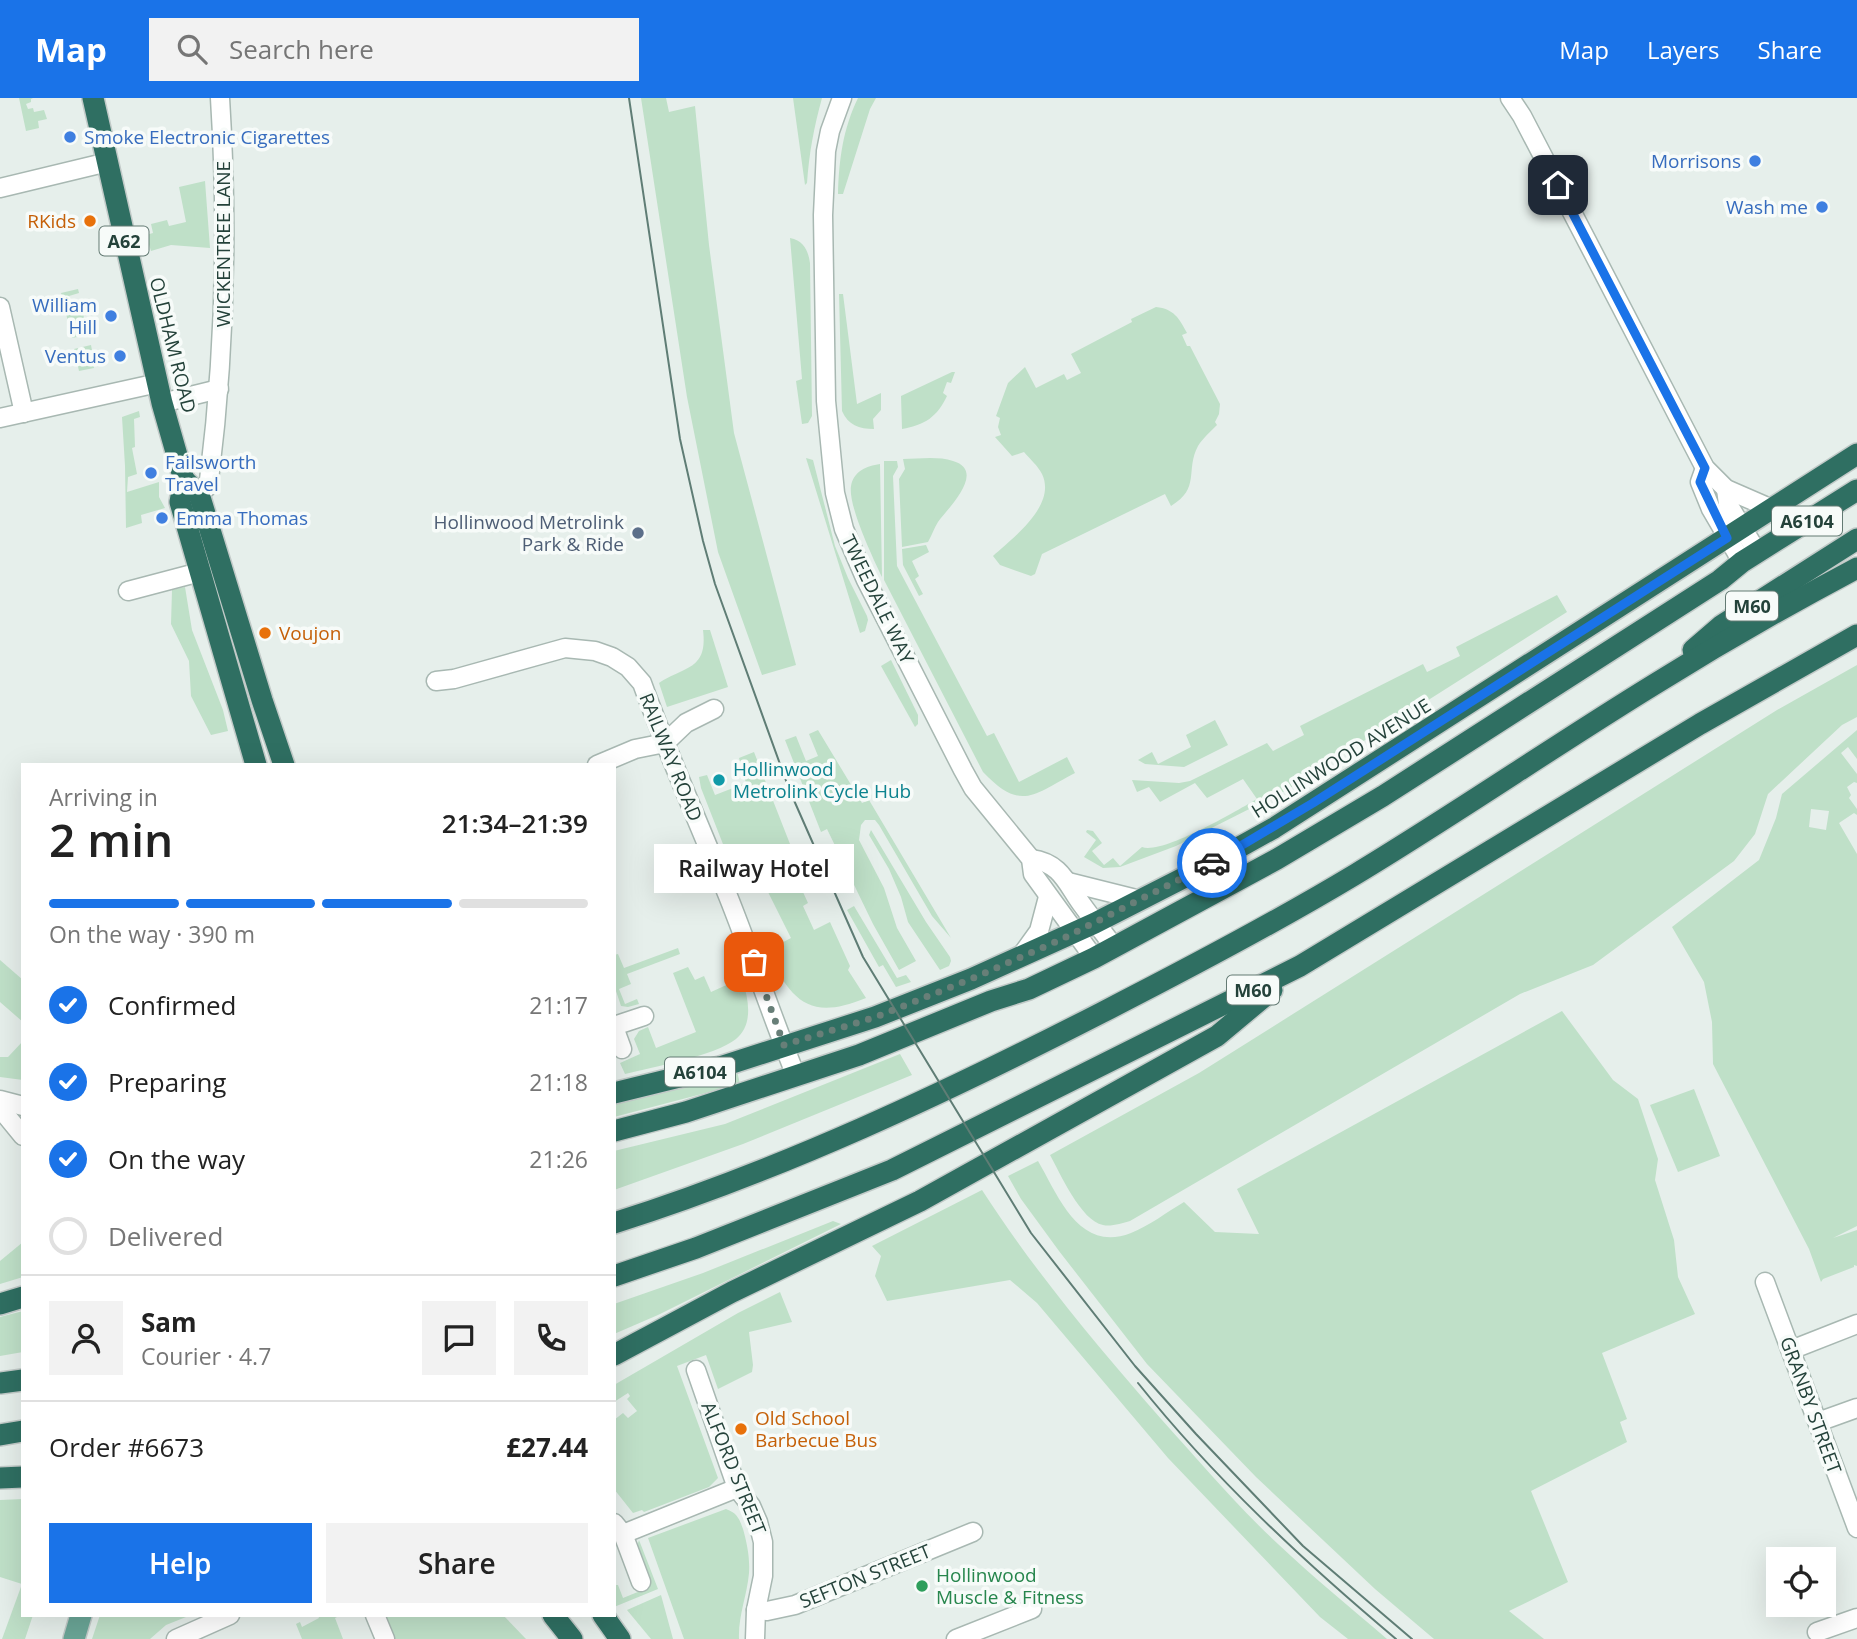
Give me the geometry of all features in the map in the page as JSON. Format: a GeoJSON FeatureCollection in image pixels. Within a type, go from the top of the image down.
{"type":"FeatureCollection","features":[{"type":"Feature","properties":{"kind":"highway","name":"OLDHAM ROAD"},"geometry":{"type":"LineString","coordinates":[[93,98],[160,393],[191,487],[220,562],[283,763]]}},
{"type":"Feature","properties":{"kind":"highway","name":"HOLLINWOOD AVENUE"},"geometry":{"type":"LineString","coordinates":[[616,1093],[720,1067],[876,1017],[971,979],[1140,900],[1274,828],[1857,454]]}},
{"type":"Feature","properties":{"kind":"highway","name":"OLDHAM ROAD"},"geometry":{"type":"LineString","coordinates":[[191,487],[180,502],[200,572]]}},
{"type":"Feature","properties":{"kind":"highway","name":"A6104"},"geometry":{"type":"LineString","coordinates":[[616,1130],[686,1112],[859,1055],[991,1001],[1030,989],[1094,958],[1277,859],[1383,796],[1720,580],[1749,557],[1857,490]]}},
{"type":"Feature","properties":{"kind":"highway","name":"M60"},"geometry":{"type":"LineString","coordinates":[[1655,684],[1722,625],[1857,539]]}},
{"type":"Feature","properties":{"kind":"highway","name":"M60"},"geometry":{"type":"LineString","coordinates":[[616,1222],[671,1205],[885,1117],[1020,1054],[1165,980],[1353,876],[1655,684],[1857,568]]}},
{"type":"Feature","properties":{"kind":"highway","name":"A62"},"geometry":{"type":"LineString","coordinates":[[200,572],[255,763]]}},
{"type":"Feature","properties":{"kind":"highway","name":"M60"},"geometry":{"type":"LineString","coordinates":[[616,1275],[696,1248],[892,1170],[1300,966],[1700,724],[1857,635]]}},
{"type":"Feature","properties":{"kind":"highway","name":"M60"},"geometry":{"type":"LineString","coordinates":[[616,1354],[732,1292],[920,1201],[1217,1036],[1300,966]]}},
{"type":"Feature","properties":{"kind":"highway"},"geometry":{"type":"LineString","coordinates":[[0,1304],[21,1298]]}},
{"type":"Feature","properties":{"kind":"highway"},"geometry":{"type":"LineString","coordinates":[[0,1383],[21,1380]]}},
{"type":"Feature","properties":{"kind":"highway"},"geometry":{"type":"LineString","coordinates":[[0,1435],[21,1431]]}},
{"type":"Feature","properties":{"kind":"highway"},"geometry":{"type":"LineString","coordinates":[[0,1478],[21,1476]]}},
{"type":"Feature","properties":{"kind":"highway"},"geometry":{"type":"LineString","coordinates":[[555,1617],[572,1639]]}},
{"type":"Feature","properties":{"kind":"highway"},"geometry":{"type":"LineString","coordinates":[[604,1617],[620,1639]]}},
{"type":"Feature","properties":{"kind":"main road"},"geometry":{"type":"LineString","coordinates":[[74,1639],[80,1617]]}},
{"type":"Feature","properties":{"kind":"street","name":"WICKENTREE LANE"},"geometry":{"type":"LineString","coordinates":[[191,487],[207,487],[209,480],[219,389],[224,276],[220,98]]}},
{"type":"Feature","properties":{"kind":"street","name":"TWEEDALE WAY"},"geometry":{"type":"LineString","coordinates":[[842,98],[826,151],[823,215],[828,438],[835,493],[844,529],[866,580],[963,771],[973,788],[1031,859],[1033,874],[1094,958]]}},
{"type":"Feature","properties":{"kind":"street"},"geometry":{"type":"LineString","coordinates":[[1510,98],[1522,116],[1705,468],[1726,489],[1772,509]]}},
{"type":"Feature","properties":{"kind":"street"},"geometry":{"type":"LineString","coordinates":[[0,188],[108,162]]}},
{"type":"Feature","properties":{"kind":"street"},"geometry":{"type":"LineString","coordinates":[[0,307],[24,412]]}},
{"type":"Feature","properties":{"kind":"street"},"geometry":{"type":"LineString","coordinates":[[0,418],[24,412],[160,393],[219,389]]}},
{"type":"Feature","properties":{"kind":"street"},"geometry":{"type":"LineString","coordinates":[[1705,468],[1700,482],[1749,557]]}},
{"type":"Feature","properties":{"kind":"street"},"geometry":{"type":"LineString","coordinates":[[1726,489],[1735,533]]}},
{"type":"Feature","properties":{"kind":"street"},"geometry":{"type":"LineString","coordinates":[[128,591],[200,572]]}},
{"type":"Feature","properties":{"kind":"street","name":"RAILWAY ROAD"},"geometry":{"type":"LineString","coordinates":[[436,681],[454,679],[565,648],[595,651],[628,667],[642,683],[764,985],[796,1076]]}},
{"type":"Feature","properties":{"kind":"street"},"geometry":{"type":"LineString","coordinates":[[602,763],[635,749],[665,743],[687,723],[714,709]]}},
{"type":"Feature","properties":{"kind":"street","name":"TWEEDALE WAY"},"geometry":{"type":"LineString","coordinates":[[1031,859],[1045,861],[1068,882],[1114,947]]}},
{"type":"Feature","properties":{"kind":"street","name":"TWEEDALE WAY"},"geometry":{"type":"LineString","coordinates":[[1068,882],[1140,900]]}},
{"type":"Feature","properties":{"kind":"street"},"geometry":{"type":"LineString","coordinates":[[1021,956],[1039,931],[1048,897]]}},
{"type":"Feature","properties":{"kind":"street"},"geometry":{"type":"LineString","coordinates":[[616,1035],[643,1016]]}},
{"type":"Feature","properties":{"kind":"street"},"geometry":{"type":"LineString","coordinates":[[0,1100],[21,1105]]}},
{"type":"Feature","properties":{"kind":"street"},"geometry":{"type":"LineString","coordinates":[[0,1108],[21,1134]]}},
{"type":"Feature","properties":{"kind":"street","name":"GRANBY STREET"},"geometry":{"type":"LineString","coordinates":[[1765,1282],[1857,1528]]}},
{"type":"Feature","properties":{"kind":"street"},"geometry":{"type":"LineString","coordinates":[[1791,1350],[1857,1324]]}},
{"type":"Feature","properties":{"kind":"street","name":"ALFORD STREET"},"geometry":{"type":"LineString","coordinates":[[696,1370],[737,1488],[751,1506],[763,1542],[755,1639]]}},
{"type":"Feature","properties":{"kind":"street"},"geometry":{"type":"LineString","coordinates":[[1818,1422],[1857,1408]]}},
{"type":"Feature","properties":{"kind":"street"},"geometry":{"type":"LineString","coordinates":[[640,1582],[618,1529],[737,1488]]}},
{"type":"Feature","properties":{"kind":"street","name":"SEFTON STREET"},"geometry":{"type":"LineString","coordinates":[[756,1610],[767,1611],[795,1605],[973,1532]]}},
{"type":"Feature","properties":{"kind":"street"},"geometry":{"type":"LineString","coordinates":[[956,1639],[1032,1609]]}},
{"type":"Feature","properties":{"kind":"street"},"geometry":{"type":"LineString","coordinates":[[176,1639],[226,1617]]}},
{"type":"Feature","properties":{"kind":"street"},"geometry":{"type":"LineString","coordinates":[[376,1617],[386,1639]]}},
{"type":"Feature","properties":{"kind":"street"},"geometry":{"type":"LineString","coordinates":[[1817,1632],[1857,1618]]}},
{"type":"Feature","properties":{"kind":"green space"},"geometry":{"type":"Polygon","coordinates":[[[19,98],[33,98],[26,104],[28,109],[33,108],[34,112],[44,110],[47,119],[38,121],[39,128],[26,131],[19,98]]]}},
{"type":"Feature","properties":{"kind":"green space"},"geometry":{"type":"Polygon","coordinates":[[[641,98],[666,98],[669,112],[695,106],[709,245],[734,433],[796,665],[762,675],[718,552],[687,397],[641,98]]]}},
{"type":"Feature","properties":{"kind":"green space"},"geometry":{"type":"Polygon","coordinates":[[[793,98],[822,98],[805,185],[793,98]]]}},
{"type":"Feature","properties":{"kind":"green space"},"geometry":{"type":"Polygon","coordinates":[[[858,98],[876,98],[843,194],[838,194],[843,144],[858,98]]]}},
{"type":"Feature","properties":{"kind":"green space"},"geometry":{"type":"Polygon","coordinates":[[[205,181],[210,248],[171,245],[151,251],[146,235],[153,233],[151,224],[167,220],[169,226],[186,222],[179,187],[205,181]]]}},
{"type":"Feature","properties":{"kind":"green space"},"geometry":{"type":"Polygon","coordinates":[[[790,238],[799,241],[804,247],[810,263],[812,416],[808,423],[802,424],[796,381],[802,379],[790,238]]]}},
{"type":"Feature","properties":{"kind":"green space"},"geometry":{"type":"Polygon","coordinates":[[[78,289],[79,293],[69,296],[72,310],[82,307],[87,335],[72,338],[61,293],[78,289]]]}},
{"type":"Feature","properties":{"kind":"green space"},"geometry":{"type":"Polygon","coordinates":[[[839,294],[843,294],[857,404],[881,393],[881,410],[873,419],[874,429],[855,425],[847,420],[842,411],[839,294]]]}},
{"type":"Feature","properties":{"kind":"green space"},"geometry":{"type":"Polygon","coordinates":[[[1156,307],[1172,312],[1181,323],[1187,333],[1182,335],[1187,346],[1190,346],[1220,404],[1215,422],[1217,425],[1200,443],[1194,455],[1186,492],[1171,506],[1165,494],[1042,554],[1035,574],[1031,576],[1000,565],[993,556],[1031,520],[1043,497],[1045,486],[1042,474],[1024,452],[1012,456],[995,437],[1001,435],[998,427],[1000,418],[996,416],[1008,383],[1025,367],[1036,388],[1064,374],[1067,380],[1081,373],[1071,354],[1156,307]]]}},
{"type":"Feature","properties":{"kind":"green space"},"geometry":{"type":"Polygon","coordinates":[[[91,345],[93,356],[99,355],[101,360],[93,362],[94,368],[79,371],[74,349],[91,345]]]}},
{"type":"Feature","properties":{"kind":"green space"},"geometry":{"type":"Polygon","coordinates":[[[955,372],[951,383],[947,382],[943,393],[947,396],[934,415],[924,422],[902,429],[901,396],[955,372]]]}},
{"type":"Feature","properties":{"kind":"green space"},"geometry":{"type":"Polygon","coordinates":[[[139,411],[140,417],[134,419],[135,447],[132,448],[137,474],[128,477],[127,492],[159,482],[159,497],[165,508],[141,515],[142,523],[126,528],[122,417],[139,411]]]}},
{"type":"Feature","properties":{"kind":"green space"},"geometry":{"type":"Polygon","coordinates":[[[806,458],[813,460],[835,546],[867,616],[865,631],[860,633],[806,458]]]}},
{"type":"Feature","properties":{"kind":"green space"},"geometry":{"type":"Polygon","coordinates":[[[935,458],[953,461],[963,466],[966,481],[928,542],[902,547],[899,479],[905,469],[903,459],[935,458]]]}},
{"type":"Feature","properties":{"kind":"green space"},"geometry":{"type":"Polygon","coordinates":[[[884,461],[897,461],[898,467],[893,476],[897,566],[987,736],[994,733],[1019,782],[1067,757],[1075,773],[1037,793],[1018,796],[996,784],[983,772],[884,580],[884,461]]]}},
{"type":"Feature","properties":{"kind":"green space"},"geometry":{"type":"Polygon","coordinates":[[[880,464],[882,577],[862,532],[851,495],[851,486],[858,473],[880,464]]]}},
{"type":"Feature","properties":{"kind":"green space"},"geometry":{"type":"Polygon","coordinates":[[[926,545],[929,552],[912,561],[919,576],[915,579],[923,594],[919,596],[903,565],[902,549],[926,545]]]}},
{"type":"Feature","properties":{"kind":"green space"},"geometry":{"type":"Polygon","coordinates":[[[185,587],[192,630],[223,710],[228,731],[211,735],[191,696],[189,661],[171,624],[172,590],[185,587]]]}},
{"type":"Feature","properties":{"kind":"green space"},"geometry":{"type":"Polygon","coordinates":[[[1557,595],[1567,612],[1285,791],[1176,846],[1120,867],[1103,868],[1084,857],[1096,840],[1087,830],[1093,831],[1102,843],[1092,851],[1104,865],[1113,858],[1120,866],[1142,847],[1152,848],[1182,838],[1257,799],[1243,779],[1207,798],[1195,783],[1160,802],[1149,787],[1137,792],[1132,780],[1179,783],[1190,781],[1267,743],[1273,751],[1304,735],[1300,726],[1423,664],[1427,672],[1460,656],[1456,647],[1557,595]]]}},
{"type":"Feature","properties":{"kind":"green space"},"geometry":{"type":"Polygon","coordinates":[[[703,630],[710,630],[728,687],[667,707],[659,683],[698,660],[704,643],[703,630]]]}},
{"type":"Feature","properties":{"kind":"green space"},"geometry":{"type":"Polygon","coordinates":[[[891,660],[918,715],[918,724],[915,727],[881,666],[891,660]]]}},
{"type":"Feature","properties":{"kind":"green space"},"geometry":{"type":"Polygon","coordinates":[[[1857,665],[1857,717],[1842,725],[1768,794],[1755,834],[1734,861],[1593,965],[1520,994],[1130,1221],[1103,1225],[1095,1222],[1079,1206],[1050,1155],[1199,1073],[1777,710],[1857,665]]]}},
{"type":"Feature","properties":{"kind":"green space"},"geometry":{"type":"Polygon","coordinates":[[[1215,720],[1228,745],[1184,767],[1145,764],[1138,760],[1152,752],[1158,764],[1191,747],[1186,735],[1215,720]]]}},
{"type":"Feature","properties":{"kind":"green space"},"geometry":{"type":"Polygon","coordinates":[[[818,730],[862,803],[869,800],[951,938],[932,916],[879,825],[875,820],[865,820],[861,825],[859,840],[884,888],[897,928],[916,961],[899,970],[873,924],[827,829],[821,832],[785,740],[796,736],[806,761],[818,756],[809,734],[818,730]]]}},
{"type":"Feature","properties":{"kind":"green space"},"geometry":{"type":"Polygon","coordinates":[[[1857,730],[1857,759],[1848,747],[1841,753],[1857,774],[1857,783],[1847,787],[1857,815],[1854,813],[1839,823],[1857,854],[1857,1226],[1833,1238],[1857,1230],[1857,1266],[1854,1265],[1821,1282],[1809,1249],[1713,1064],[1712,1022],[1704,982],[1672,927],[1759,860],[1776,818],[1782,794],[1857,730]],[[1811,809],[1809,827],[1826,830],[1829,811],[1811,809]]]}},
{"type":"Feature","properties":{"kind":"green space"},"geometry":{"type":"Polygon","coordinates":[[[754,752],[790,844],[783,848],[808,903],[803,906],[814,930],[830,922],[850,966],[848,970],[866,998],[830,1008],[816,1007],[804,1002],[784,982],[766,951],[791,938],[763,882],[742,892],[733,872],[739,869],[735,860],[730,862],[699,777],[707,775],[715,795],[746,783],[739,758],[754,752]]]}},
{"type":"Feature","properties":{"kind":"green space"},"geometry":{"type":"Polygon","coordinates":[[[871,830],[950,957],[949,966],[940,970],[908,922],[889,869],[869,835],[871,830]]]}},
{"type":"Feature","properties":{"kind":"green space"},"geometry":{"type":"Polygon","coordinates":[[[854,906],[897,978],[906,975],[911,982],[896,987],[883,965],[879,967],[847,910],[854,906]]]}},
{"type":"Feature","properties":{"kind":"green space"},"geometry":{"type":"Polygon","coordinates":[[[678,948],[680,954],[627,974],[631,984],[619,989],[625,1004],[637,999],[639,1004],[628,1007],[621,1006],[616,991],[616,954],[624,968],[678,948]]]}},
{"type":"Feature","properties":{"kind":"green space"},"geometry":{"type":"Polygon","coordinates":[[[0,960],[21,978],[21,1020],[0,1002],[0,960]]]}},
{"type":"Feature","properties":{"kind":"green space"},"geometry":{"type":"Polygon","coordinates":[[[688,967],[695,980],[704,976],[711,992],[733,982],[734,986],[743,982],[748,1012],[745,1027],[736,1039],[714,1051],[625,1074],[620,1063],[640,1054],[634,1039],[639,1031],[648,1027],[656,1048],[696,1032],[673,973],[688,967]]]}},
{"type":"Feature","properties":{"kind":"green space"},"geometry":{"type":"Polygon","coordinates":[[[1562,1011],[1613,1080],[1638,1099],[1658,1159],[1655,1180],[1674,1240],[1678,1277],[1695,1314],[1602,1353],[1627,1419],[1620,1422],[1627,1442],[1531,1491],[1568,1582],[1509,1611],[1544,1639],[1434,1639],[1375,1589],[1256,1477],[1147,1364],[1059,1251],[1021,1199],[1008,1176],[1038,1161],[1073,1218],[1097,1235],[1113,1237],[1131,1233],[1184,1202],[1215,1232],[1259,1234],[1237,1189],[1562,1011]]]}},
{"type":"Feature","properties":{"kind":"green space"},"geometry":{"type":"Polygon","coordinates":[[[21,1043],[21,1080],[0,1077],[0,1057],[8,1057],[21,1043]]]}},
{"type":"Feature","properties":{"kind":"green space"},"geometry":{"type":"Polygon","coordinates":[[[900,1054],[912,1075],[743,1144],[616,1189],[616,1151],[725,1124],[900,1054]]]}},
{"type":"Feature","properties":{"kind":"green space"},"geometry":{"type":"Polygon","coordinates":[[[737,1071],[740,1084],[616,1116],[616,1103],[737,1071]]]}},
{"type":"Feature","properties":{"kind":"green space"},"geometry":{"type":"Polygon","coordinates":[[[1694,1089],[1720,1156],[1678,1172],[1650,1105],[1694,1089]]]}},
{"type":"Feature","properties":{"kind":"green space"},"geometry":{"type":"Polygon","coordinates":[[[982,1190],[1023,1250],[1068,1308],[1138,1393],[1205,1468],[1278,1544],[1387,1639],[1348,1639],[1320,1617],[1168,1458],[1037,1303],[1010,1280],[887,1301],[875,1276],[881,1256],[872,1246],[982,1190]]]}},
{"type":"Feature","properties":{"kind":"green space"},"geometry":{"type":"Polygon","coordinates":[[[833,1221],[841,1224],[616,1333],[616,1303],[703,1273],[833,1221]]]}},
{"type":"Feature","properties":{"kind":"green space"},"geometry":{"type":"Polygon","coordinates":[[[21,1244],[21,1278],[0,1284],[0,1261],[21,1244]]]}},
{"type":"Feature","properties":{"kind":"green space"},"geometry":{"type":"Polygon","coordinates":[[[780,1292],[792,1322],[749,1332],[752,1372],[718,1389],[706,1355],[677,1366],[718,1478],[709,1487],[644,1512],[642,1510],[633,1513],[616,1492],[616,1418],[623,1413],[628,1418],[637,1411],[627,1399],[630,1396],[628,1393],[616,1401],[616,1384],[738,1313],[780,1292]]]}},
{"type":"Feature","properties":{"kind":"green space"},"geometry":{"type":"Polygon","coordinates":[[[21,1312],[21,1352],[0,1356],[0,1317],[21,1312]]]}},
{"type":"Feature","properties":{"kind":"green space"},"geometry":{"type":"Polygon","coordinates":[[[21,1499],[21,1584],[0,1577],[0,1500],[21,1499]]]}},
{"type":"Feature","properties":{"kind":"green space"},"geometry":{"type":"Polygon","coordinates":[[[726,1509],[735,1514],[740,1522],[749,1556],[739,1639],[684,1639],[648,1538],[726,1509]]]}},
{"type":"Feature","properties":{"kind":"green space"},"geometry":{"type":"Polygon","coordinates":[[[639,1540],[658,1589],[616,1606],[616,1585],[623,1598],[650,1587],[636,1549],[639,1540]]]}},
{"type":"Feature","properties":{"kind":"green space"},"geometry":{"type":"Polygon","coordinates":[[[21,1587],[21,1617],[32,1617],[25,1639],[2,1639],[21,1587]]]}},
{"type":"Feature","properties":{"kind":"green space"},"geometry":{"type":"Polygon","coordinates":[[[661,1595],[673,1639],[651,1639],[627,1610],[661,1595]]]}},
{"type":"Feature","properties":{"kind":"green space"},"geometry":{"type":"Polygon","coordinates":[[[99,1617],[186,1617],[166,1625],[150,1639],[92,1639],[99,1617]]]}},
{"type":"Feature","properties":{"kind":"green space"},"geometry":{"type":"Polygon","coordinates":[[[337,1617],[335,1618],[343,1639],[302,1639],[296,1624],[300,1622],[302,1627],[319,1618],[337,1617]]]}},
{"type":"Feature","properties":{"kind":"green space"},"geometry":{"type":"Polygon","coordinates":[[[386,1617],[505,1617],[526,1639],[395,1639],[386,1617]]]}},
{"type":"Feature","properties":{"kind":"tram line"},"geometry":{"type":"LineString","coordinates":[[629,98],[680,439],[703,541],[715,584],[789,789],[863,957],[1031,1233],[1135,1366],[1303,1546],[1412,1639]]}},
{"type":"Feature","properties":{"kind":"tram line"},"geometry":{"type":"LineString","coordinates":[[1138,1383],[1197,1452],[1261,1517],[1396,1639]]}},
{"type":"Feature","properties":{"kind":"way so far"},"geometry":{"type":"LineString","coordinates":[[754,962],[784,1045],[876,1017],[971,979],[1060,940],[1212,863]]}},
{"type":"Feature","properties":{"kind":"place","name":"Smoke Electronic Cigarettes"},"geometry":{"type":"Point","coordinates":[70,137]}},
{"type":"Feature","properties":{"kind":"place","name":"Morrisons"},"geometry":{"type":"Point","coordinates":[1755,161]}},
{"type":"Feature","properties":{"kind":"place","name":"Wash me"},"geometry":{"type":"Point","coordinates":[1822,207]}},
{"type":"Feature","properties":{"kind":"place","name":"RKids"},"geometry":{"type":"Point","coordinates":[90,221]}},
{"type":"Feature","properties":{"kind":"place","name":"William Hill"},"geometry":{"type":"Point","coordinates":[111,316]}},
{"type":"Feature","properties":{"kind":"place","name":"Ventus"},"geometry":{"type":"Point","coordinates":[120,356]}},
{"type":"Feature","properties":{"kind":"place","name":"Failsworth Travel"},"geometry":{"type":"Point","coordinates":[151,473]}},
{"type":"Feature","properties":{"kind":"place","name":"Emma Thomas"},"geometry":{"type":"Point","coordinates":[162,518]}},
{"type":"Feature","properties":{"kind":"place","name":"Hollinwood Metrolink Park & Ride"},"geometry":{"type":"Point","coordinates":[638,533]}},
{"type":"Feature","properties":{"kind":"place","name":"Voujon"},"geometry":{"type":"Point","coordinates":[265,633]}},
{"type":"Feature","properties":{"kind":"place","name":"Hollinwood Metrolink Cycle Hub"},"geometry":{"type":"Point","coordinates":[719,780]}},
{"type":"Feature","properties":{"kind":"place","name":"Railway Hotel"},"geometry":{"type":"Point","coordinates":[754,962]}},
{"type":"Feature","properties":{"kind":"place","name":"Old School Barbecue Bus"},"geometry":{"type":"Point","coordinates":[741,1429]}},
{"type":"Feature","properties":{"kind":"place","name":"Hollinwood Muscle & Fitness"},"geometry":{"type":"Point","coordinates":[922,1586]}},
{"type":"Feature","properties":{"kind":"route"},"geometry":{"type":"LineString","coordinates":[[1212,863],[1274,828],[1727,538],[1700,482],[1705,468],[1558,185]]}}]}
